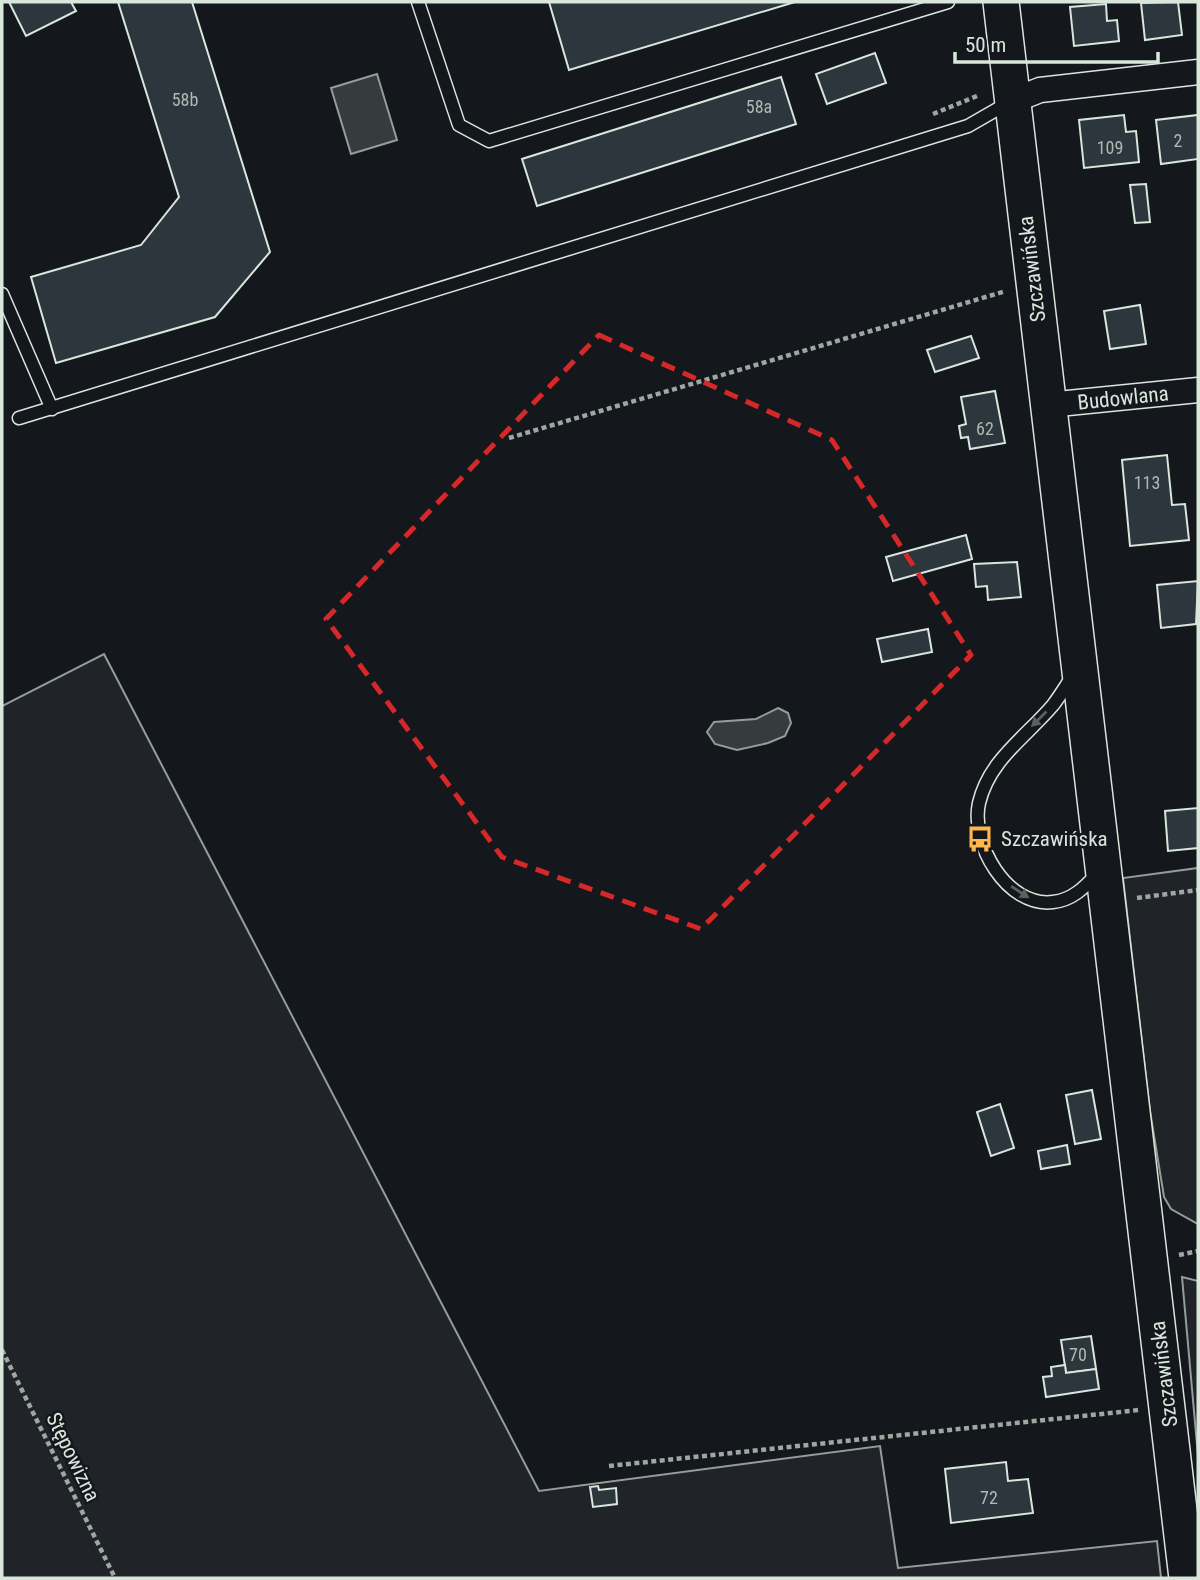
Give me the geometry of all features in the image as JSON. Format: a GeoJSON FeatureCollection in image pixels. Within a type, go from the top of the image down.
{"type":"FeatureCollection","features":[{"type":"Feature","properties":{"kind":"street","name":"Szczawińska"},"geometry":{"type":"LineString","coordinates":[[1001,2],[1187,1578]]}},
{"type":"Feature","properties":{"kind":"street"},"geometry":{"type":"LineString","coordinates":[[1012,101],[1040,90],[1198,72]]}},
{"type":"Feature","properties":{"kind":"street","name":"Budowlana"},"geometry":{"type":"LineString","coordinates":[[1048,405],[1198,390]]}},
{"type":"Feature","properties":{"kind":"lane"},"geometry":{"type":"LineString","coordinates":[[418,2],[459,125],[489,141],[810,41],[948,2]]}},
{"type":"Feature","properties":{"kind":"lane"},"geometry":{"type":"LineString","coordinates":[[19,418],[968,125],[1012,101]]}},
{"type":"Feature","properties":{"kind":"lane"},"geometry":{"type":"LineString","coordinates":[[2,294],[52,408]]}},
{"type":"Feature","properties":{"kind":"lane"},"geometry":{"type":"LineString","coordinates":[[1080,665],[1053,705],[1000,761],[986,782],[979,803],[977,822],[987,858],[1004,881],[1023,898],[1052,902],[1080,892],[1104,867]]}},
{"type":"Feature","properties":{"kind":"path"},"geometry":{"type":"LineString","coordinates":[[509,438],[1007,290],[1034,285]]}},
{"type":"Feature","properties":{"kind":"path"},"geometry":{"type":"LineString","coordinates":[[1108,902],[1198,890]]}},
{"type":"Feature","properties":{"kind":"path","name":"Stępowizna"},"geometry":{"type":"LineString","coordinates":[[2,1350],[115,1578]]}},
{"type":"Feature","properties":{"kind":"path"},"geometry":{"type":"LineString","coordinates":[[609,1466],[1167,1407]]}},
{"type":"Feature","properties":{"kind":"highlighted area"},"geometry":{"type":"Polygon","coordinates":[[[599,335],[832,440],[971,655],[701,929],[502,857],[326,619],[599,335]]]}},
{"type":"Feature","properties":{"kind":"shaded area"},"geometry":{"type":"Polygon","coordinates":[[[377,74],[397,140],[351,154],[331,88],[377,74]]]}},
{"type":"Feature","properties":{"kind":"shaded area"},"geometry":{"type":"Polygon","coordinates":[[[104,654],[539,1491],[880,1446],[898,1568],[1157,1541],[1161,1578],[2,1578],[2,706],[104,654]]]}},
{"type":"Feature","properties":{"kind":"shaded area"},"geometry":{"type":"Polygon","coordinates":[[[778,708],[788,713],[791,723],[785,736],[768,743],[737,750],[715,744],[707,732],[714,722],[756,719],[778,708]]]}},
{"type":"Feature","properties":{"kind":"shaded area"},"geometry":{"type":"Polygon","coordinates":[[[1198,868],[1198,1224],[1171,1209],[1164,1197],[1150,1111],[1123,878],[1198,868]]]}},
{"type":"Feature","properties":{"kind":"shaded area"},"geometry":{"type":"Polygon","coordinates":[[[1182,1277],[1198,1281],[1198,1456],[1182,1277]]]}},
{"type":"Feature","properties":{"kind":"building"},"geometry":{"type":"Polygon","coordinates":[[[9,2],[71,2],[76,11],[26,36],[9,2]]]}},
{"type":"Feature","properties":{"kind":"building"},"geometry":{"type":"Polygon","coordinates":[[[118,2],[192,2],[270,252],[215,317],[56,363],[31,277],[141,245],[179,197],[118,2]]]}},
{"type":"Feature","properties":{"kind":"building"},"geometry":{"type":"Polygon","coordinates":[[[549,2],[795,2],[569,70],[549,2]]]}},
{"type":"Feature","properties":{"kind":"building"},"geometry":{"type":"Polygon","coordinates":[[[1178,2],[1182,35],[1145,40],[1141,3],[1178,2]]]}},
{"type":"Feature","properties":{"kind":"building"},"geometry":{"type":"Polygon","coordinates":[[[1106,4],[1107,21],[1117,20],[1119,41],[1074,46],[1070,7],[1106,4]]]}},
{"type":"Feature","properties":{"kind":"building"},"geometry":{"type":"Polygon","coordinates":[[[875,53],[886,83],[827,104],[816,74],[875,53]]]}},
{"type":"Feature","properties":{"kind":"building"},"geometry":{"type":"Polygon","coordinates":[[[781,77],[796,124],[537,206],[522,159],[781,77]]]}},
{"type":"Feature","properties":{"kind":"building"},"geometry":{"type":"Polygon","coordinates":[[[1124,115],[1126,132],[1136,131],[1139,162],[1084,168],[1079,120],[1124,115]]]}},
{"type":"Feature","properties":{"kind":"building"},"geometry":{"type":"Polygon","coordinates":[[[1198,115],[1198,159],[1161,164],[1156,120],[1198,115]]]}},
{"type":"Feature","properties":{"kind":"building"},"geometry":{"type":"Polygon","coordinates":[[[1146,184],[1150,222],[1135,223],[1130,185],[1146,184]]]}},
{"type":"Feature","properties":{"kind":"building"},"geometry":{"type":"Polygon","coordinates":[[[1140,305],[1146,344],[1110,349],[1104,311],[1140,305]]]}},
{"type":"Feature","properties":{"kind":"building"},"geometry":{"type":"Polygon","coordinates":[[[971,336],[979,358],[935,372],[927,350],[971,336]]]}},
{"type":"Feature","properties":{"kind":"building"},"geometry":{"type":"Polygon","coordinates":[[[995,391],[1005,443],[970,449],[968,437],[961,438],[959,426],[966,424],[961,397],[995,391]]]}},
{"type":"Feature","properties":{"kind":"building"},"geometry":{"type":"Polygon","coordinates":[[[1167,455],[1172,505],[1185,504],[1189,540],[1130,546],[1122,460],[1167,455]]]}},
{"type":"Feature","properties":{"kind":"building"},"geometry":{"type":"Polygon","coordinates":[[[966,535],[972,559],[893,581],[886,557],[966,535]]]}},
{"type":"Feature","properties":{"kind":"building"},"geometry":{"type":"Polygon","coordinates":[[[1017,562],[1021,597],[988,600],[987,586],[976,587],[974,564],[1017,562]]]}},
{"type":"Feature","properties":{"kind":"building"},"geometry":{"type":"Polygon","coordinates":[[[1198,581],[1196,624],[1161,628],[1157,585],[1198,581]]]}},
{"type":"Feature","properties":{"kind":"building"},"geometry":{"type":"Polygon","coordinates":[[[928,629],[932,652],[882,662],[877,639],[928,629]]]}},
{"type":"Feature","properties":{"kind":"building"},"geometry":{"type":"Polygon","coordinates":[[[1198,808],[1198,848],[1168,851],[1165,811],[1198,808]]]}},
{"type":"Feature","properties":{"kind":"building"},"geometry":{"type":"Polygon","coordinates":[[[1092,1090],[1101,1139],[1075,1144],[1066,1095],[1092,1090]]]}},
{"type":"Feature","properties":{"kind":"building"},"geometry":{"type":"Polygon","coordinates":[[[1000,1104],[1014,1148],[991,1156],[977,1112],[1000,1104]]]}},
{"type":"Feature","properties":{"kind":"building"},"geometry":{"type":"Polygon","coordinates":[[[1067,1145],[1070,1164],[1041,1169],[1038,1151],[1067,1145]]]}},
{"type":"Feature","properties":{"kind":"building"},"geometry":{"type":"Polygon","coordinates":[[[1091,1336],[1096,1369],[1066,1373],[1061,1340],[1091,1336]]]}},
{"type":"Feature","properties":{"kind":"building"},"geometry":{"type":"Polygon","coordinates":[[[1065,1365],[1066,1373],[1096,1369],[1099,1389],[1046,1397],[1043,1377],[1052,1376],[1051,1367],[1065,1365]]]}},
{"type":"Feature","properties":{"kind":"building"},"geometry":{"type":"Polygon","coordinates":[[[1006,1462],[1008,1481],[1028,1479],[1033,1513],[951,1523],[945,1469],[1006,1462]]]}},
{"type":"Feature","properties":{"kind":"building"},"geometry":{"type":"Polygon","coordinates":[[[598,1486],[599,1490],[616,1488],[617,1504],[593,1507],[590,1487],[598,1486]]]}},
{"type":"Feature","properties":{"kind":"place","name":"Szczawińska"},"geometry":{"type":"Point","coordinates":[980,839]}}]}
